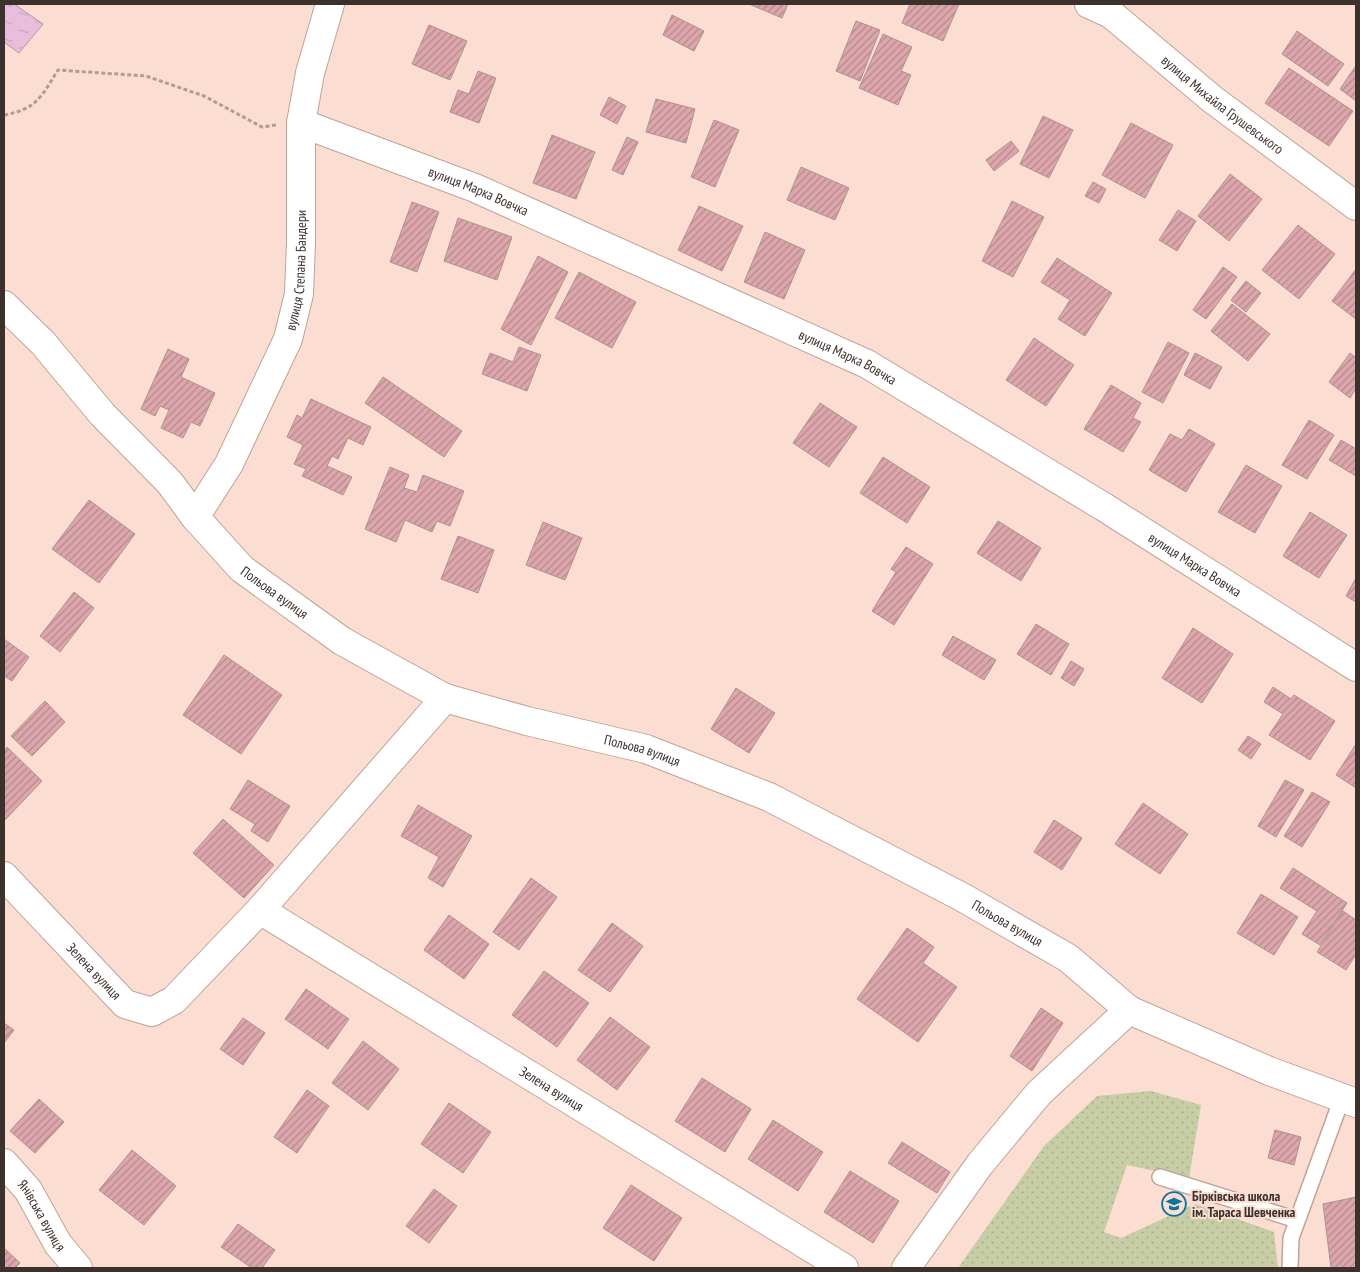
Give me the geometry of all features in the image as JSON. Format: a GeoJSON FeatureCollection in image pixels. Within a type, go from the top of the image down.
{"type":"FeatureCollection","features":[{"type":"Feature","properties":{"kind":"street","name":"вулиця Степана Бандери"},"geometry":{"type":"LineString","coordinates":[[195,517],[229,464],[288,339],[299,294],[301,123],[310,73],[330,4]]}},
{"type":"Feature","properties":{"kind":"street","name":"вулиця Михайла Грушевського"},"geometry":{"type":"LineString","coordinates":[[1089,4],[1111,14],[1212,99],[1356,206]]}},
{"type":"Feature","properties":{"kind":"street","name":"вулиця Марка Вовчка"},"geometry":{"type":"LineString","coordinates":[[301,123],[475,188],[867,364],[1104,508],[1356,667]]}},
{"type":"Feature","properties":{"kind":"street","name":"Польова вулиця"},"geometry":{"type":"LineString","coordinates":[[4,305],[43,343],[102,414],[170,483],[195,517],[242,570],[342,641],[444,698],[527,721],[646,749],[769,796],[962,897],[1068,958],[1129,1010],[1269,1071],[1349,1101]]}},
{"type":"Feature","properties":{"kind":"street","name":"Зелена вулиця"},"geometry":{"type":"LineString","coordinates":[[4,876],[125,1004],[152,1012],[174,1000],[260,910],[444,698]]}},
{"type":"Feature","properties":{"kind":"street","name":"Зелена вулиця"},"geometry":{"type":"LineString","coordinates":[[260,910],[844,1268]]}},
{"type":"Feature","properties":{"kind":"street"},"geometry":{"type":"LineString","coordinates":[[906,1268],[980,1164],[1039,1093],[1129,1010]]}},
{"type":"Feature","properties":{"kind":"street","name":"Янівська вулиця"},"geometry":{"type":"LineString","coordinates":[[4,1163],[28,1190],[58,1244],[78,1268]]}},
{"type":"Feature","properties":{"kind":"lane"},"geometry":{"type":"LineString","coordinates":[[1290,1268],[1291,1238],[1296,1220],[1349,1101]]}},
{"type":"Feature","properties":{"kind":"lane"},"geometry":{"type":"LineString","coordinates":[[1160,1177],[1296,1220]]}},
{"type":"Feature","properties":{"kind":"path"},"geometry":{"type":"LineString","coordinates":[[4,115],[22,112],[41,98],[58,70],[146,76],[204,96],[262,126],[301,123]]}},
{"type":"Feature","properties":{"kind":"green space"},"geometry":{"type":"Polygon","coordinates":[[[1151,1091],[1201,1105],[1189,1178],[1127,1165],[1104,1232],[1121,1238],[1195,1204],[1274,1232],[1278,1268],[958,1268],[1044,1146],[1097,1096],[1151,1091]]]}},
{"type":"Feature","properties":{"kind":"water"},"geometry":{"type":"Polygon","coordinates":[[[4,4],[14,4],[43,24],[19,53],[4,42],[4,4]]]}},
{"type":"Feature","properties":{"kind":"building"},"geometry":{"type":"Polygon","coordinates":[[[749,4],[788,4],[782,18],[749,4]]]}},
{"type":"Feature","properties":{"kind":"building"},"geometry":{"type":"Polygon","coordinates":[[[910,4],[959,4],[943,41],[902,23],[910,4]]]}},
{"type":"Feature","properties":{"kind":"building"},"geometry":{"type":"Polygon","coordinates":[[[672,15],[704,31],[694,51],[663,35],[672,15]]]}},
{"type":"Feature","properties":{"kind":"building"},"geometry":{"type":"Polygon","coordinates":[[[856,21],[880,30],[860,81],[836,71],[856,21]]]}},
{"type":"Feature","properties":{"kind":"building"},"geometry":{"type":"Polygon","coordinates":[[[429,25],[467,41],[450,80],[412,64],[429,25]]]}},
{"type":"Feature","properties":{"kind":"building"},"geometry":{"type":"Polygon","coordinates":[[[1297,31],[1344,64],[1328,86],[1282,54],[1297,31]]]}},
{"type":"Feature","properties":{"kind":"building"},"geometry":{"type":"Polygon","coordinates":[[[883,34],[912,47],[901,71],[911,75],[898,105],[859,88],[883,34]]]}},
{"type":"Feature","properties":{"kind":"building"},"geometry":{"type":"Polygon","coordinates":[[[1356,67],[1356,101],[1340,89],[1356,67]]]}},
{"type":"Feature","properties":{"kind":"building"},"geometry":{"type":"Polygon","coordinates":[[[1289,68],[1353,111],[1329,146],[1265,103],[1289,68]]]}},
{"type":"Feature","properties":{"kind":"building"},"geometry":{"type":"Polygon","coordinates":[[[478,71],[496,78],[479,123],[450,112],[458,90],[469,94],[478,71]]]}},
{"type":"Feature","properties":{"kind":"building"},"geometry":{"type":"Polygon","coordinates":[[[609,97],[626,106],[617,124],[600,115],[609,97]]]}},
{"type":"Feature","properties":{"kind":"building"},"geometry":{"type":"Polygon","coordinates":[[[656,99],[695,109],[686,143],[646,132],[656,99]]]}},
{"type":"Feature","properties":{"kind":"building"},"geometry":{"type":"Polygon","coordinates":[[[1043,116],[1073,130],[1049,178],[1020,164],[1043,116]]]}},
{"type":"Feature","properties":{"kind":"building"},"geometry":{"type":"Polygon","coordinates":[[[714,120],[739,130],[715,187],[691,177],[714,120]]]}},
{"type":"Feature","properties":{"kind":"building"},"geometry":{"type":"Polygon","coordinates":[[[1131,123],[1173,145],[1145,198],[1102,175],[1131,123]]]}},
{"type":"Feature","properties":{"kind":"building"},"geometry":{"type":"Polygon","coordinates":[[[552,135],[595,152],[576,199],[533,183],[552,135]]]}},
{"type":"Feature","properties":{"kind":"building"},"geometry":{"type":"Polygon","coordinates":[[[627,137],[638,142],[623,175],[612,170],[627,137]]]}},
{"type":"Feature","properties":{"kind":"building"},"geometry":{"type":"Polygon","coordinates":[[[1011,141],[1019,151],[994,171],[986,160],[1011,141]]]}},
{"type":"Feature","properties":{"kind":"building"},"geometry":{"type":"Polygon","coordinates":[[[801,167],[849,188],[835,220],[787,200],[801,167]]]}},
{"type":"Feature","properties":{"kind":"building"},"geometry":{"type":"Polygon","coordinates":[[[1230,174],[1262,199],[1229,241],[1198,216],[1230,174]]]}},
{"type":"Feature","properties":{"kind":"building"},"geometry":{"type":"Polygon","coordinates":[[[1093,182],[1106,189],[1099,203],[1085,196],[1093,182]]]}},
{"type":"Feature","properties":{"kind":"building"},"geometry":{"type":"Polygon","coordinates":[[[1012,201],[1044,217],[1013,277],[982,261],[1012,201]]]}},
{"type":"Feature","properties":{"kind":"building"},"geometry":{"type":"Polygon","coordinates":[[[412,202],[439,212],[417,272],[390,262],[412,202]]]}},
{"type":"Feature","properties":{"kind":"building"},"geometry":{"type":"Polygon","coordinates":[[[699,206],[743,226],[722,271],[678,250],[699,206]]]}},
{"type":"Feature","properties":{"kind":"building"},"geometry":{"type":"Polygon","coordinates":[[[1178,210],[1196,221],[1177,251],[1159,240],[1178,210]]]}},
{"type":"Feature","properties":{"kind":"building"},"geometry":{"type":"Polygon","coordinates":[[[458,218],[512,237],[497,280],[444,261],[458,218]]]}},
{"type":"Feature","properties":{"kind":"building"},"geometry":{"type":"Polygon","coordinates":[[[1298,225],[1335,254],[1299,299],[1262,270],[1298,225]]]}},
{"type":"Feature","properties":{"kind":"building"},"geometry":{"type":"Polygon","coordinates":[[[765,232],[805,250],[784,299],[744,282],[765,232]]]}},
{"type":"Feature","properties":{"kind":"building"},"geometry":{"type":"Polygon","coordinates":[[[538,256],[568,272],[531,345],[501,329],[538,256]]]}},
{"type":"Feature","properties":{"kind":"building"},"geometry":{"type":"Polygon","coordinates":[[[1057,258],[1112,293],[1085,336],[1058,319],[1070,300],[1041,282],[1057,258]]]}},
{"type":"Feature","properties":{"kind":"building"},"geometry":{"type":"Polygon","coordinates":[[[1223,267],[1237,277],[1206,319],[1193,310],[1223,267]]]}},
{"type":"Feature","properties":{"kind":"building"},"geometry":{"type":"Polygon","coordinates":[[[1356,269],[1356,319],[1332,301],[1356,269]]]}},
{"type":"Feature","properties":{"kind":"building"},"geometry":{"type":"Polygon","coordinates":[[[579,272],[636,302],[612,348],[555,318],[579,272]]]}},
{"type":"Feature","properties":{"kind":"building"},"geometry":{"type":"Polygon","coordinates":[[[1246,281],[1261,293],[1246,312],[1231,300],[1246,281]]]}},
{"type":"Feature","properties":{"kind":"building"},"geometry":{"type":"Polygon","coordinates":[[[1232,304],[1270,334],[1248,361],[1211,331],[1232,304]]]}},
{"type":"Feature","properties":{"kind":"building"},"geometry":{"type":"Polygon","coordinates":[[[1034,338],[1074,365],[1046,406],[1006,380],[1034,338]]]}},
{"type":"Feature","properties":{"kind":"building"},"geometry":{"type":"Polygon","coordinates":[[[1168,342],[1189,353],[1163,403],[1142,392],[1168,342]]]}},
{"type":"Feature","properties":{"kind":"building"},"geometry":{"type":"Polygon","coordinates":[[[519,347],[541,355],[527,391],[482,374],[490,353],[513,362],[519,347]]]}},
{"type":"Feature","properties":{"kind":"building"},"geometry":{"type":"Polygon","coordinates":[[[168,349],[189,359],[181,377],[215,393],[200,426],[191,422],[183,438],[161,428],[169,410],[160,406],[155,416],[141,409],[168,349]]]}},
{"type":"Feature","properties":{"kind":"building"},"geometry":{"type":"Polygon","coordinates":[[[1195,353],[1222,367],[1210,389],[1184,375],[1195,353]]]}},
{"type":"Feature","properties":{"kind":"building"},"geometry":{"type":"Polygon","coordinates":[[[1350,353],[1356,358],[1356,388],[1350,398],[1329,382],[1350,353]]]}},
{"type":"Feature","properties":{"kind":"building"},"geometry":{"type":"Polygon","coordinates":[[[383,377],[462,431],[444,457],[365,403],[383,377]]]}},
{"type":"Feature","properties":{"kind":"building"},"geometry":{"type":"Polygon","coordinates":[[[1111,385],[1141,403],[1133,418],[1141,422],[1123,452],[1084,429],[1111,385]]]}},
{"type":"Feature","properties":{"kind":"building"},"geometry":{"type":"Polygon","coordinates":[[[311,399],[371,427],[363,445],[348,438],[338,459],[332,456],[327,466],[352,477],[343,495],[302,476],[306,469],[294,464],[303,445],[287,437],[297,415],[302,418],[311,399]]]}},
{"type":"Feature","properties":{"kind":"building"},"geometry":{"type":"Polygon","coordinates":[[[820,403],[857,427],[829,467],[793,443],[820,403]]]}},
{"type":"Feature","properties":{"kind":"building"},"geometry":{"type":"Polygon","coordinates":[[[1309,420],[1334,435],[1307,479],[1282,465],[1309,420]]]}},
{"type":"Feature","properties":{"kind":"building"},"geometry":{"type":"Polygon","coordinates":[[[1189,429],[1215,444],[1186,492],[1149,470],[1170,434],[1182,440],[1189,429]]]}},
{"type":"Feature","properties":{"kind":"building"},"geometry":{"type":"Polygon","coordinates":[[[1341,440],[1356,449],[1356,476],[1329,460],[1341,440]]]}},
{"type":"Feature","properties":{"kind":"building"},"geometry":{"type":"Polygon","coordinates":[[[883,457],[930,487],[907,523],[860,493],[883,457]]]}},
{"type":"Feature","properties":{"kind":"building"},"geometry":{"type":"Polygon","coordinates":[[[1246,465],[1282,486],[1255,533],[1218,512],[1246,465]]]}},
{"type":"Feature","properties":{"kind":"building"},"geometry":{"type":"Polygon","coordinates":[[[390,467],[409,475],[404,488],[417,492],[423,475],[464,491],[450,526],[437,521],[432,532],[405,520],[396,542],[365,529],[390,467]]]}},
{"type":"Feature","properties":{"kind":"building"},"geometry":{"type":"Polygon","coordinates":[[[89,500],[135,534],[99,583],[52,549],[89,500]]]}},
{"type":"Feature","properties":{"kind":"building"},"geometry":{"type":"Polygon","coordinates":[[[1310,512],[1347,535],[1319,578],[1283,556],[1310,512]]]}},
{"type":"Feature","properties":{"kind":"building"},"geometry":{"type":"Polygon","coordinates":[[[998,521],[1041,548],[1021,581],[977,553],[998,521]]]}},
{"type":"Feature","properties":{"kind":"building"},"geometry":{"type":"Polygon","coordinates":[[[543,522],[582,538],[565,580],[526,565],[543,522]]]}},
{"type":"Feature","properties":{"kind":"building"},"geometry":{"type":"Polygon","coordinates":[[[458,536],[494,550],[478,593],[441,579],[458,536]]]}},
{"type":"Feature","properties":{"kind":"building"},"geometry":{"type":"Polygon","coordinates":[[[906,547],[933,564],[894,625],[872,611],[896,572],[891,569],[906,547]]]}},
{"type":"Feature","properties":{"kind":"building"},"geometry":{"type":"Polygon","coordinates":[[[1356,578],[1356,602],[1346,596],[1356,578]]]}},
{"type":"Feature","properties":{"kind":"building"},"geometry":{"type":"Polygon","coordinates":[[[74,592],[94,608],[60,652],[40,636],[74,592]]]}},
{"type":"Feature","properties":{"kind":"building"},"geometry":{"type":"Polygon","coordinates":[[[1036,624],[1069,644],[1051,675],[1017,654],[1036,624]]]}},
{"type":"Feature","properties":{"kind":"building"},"geometry":{"type":"Polygon","coordinates":[[[1193,628],[1233,654],[1202,703],[1162,678],[1193,628]]]}},
{"type":"Feature","properties":{"kind":"building"},"geometry":{"type":"Polygon","coordinates":[[[953,636],[996,660],[984,680],[942,655],[953,636]]]}},
{"type":"Feature","properties":{"kind":"building"},"geometry":{"type":"Polygon","coordinates":[[[4,639],[29,657],[12,681],[4,676],[4,639]]]}},
{"type":"Feature","properties":{"kind":"building"},"geometry":{"type":"Polygon","coordinates":[[[224,655],[282,695],[241,754],[183,715],[224,655]]]}},
{"type":"Feature","properties":{"kind":"building"},"geometry":{"type":"Polygon","coordinates":[[[1071,661],[1084,669],[1074,686],[1061,678],[1071,661]]]}},
{"type":"Feature","properties":{"kind":"building"},"geometry":{"type":"Polygon","coordinates":[[[1273,687],[1291,699],[1294,695],[1335,721],[1310,760],[1269,735],[1283,714],[1264,702],[1273,687]]]}},
{"type":"Feature","properties":{"kind":"building"},"geometry":{"type":"Polygon","coordinates":[[[736,688],[775,713],[749,753],[711,729],[736,688]]]}},
{"type":"Feature","properties":{"kind":"building"},"geometry":{"type":"Polygon","coordinates":[[[45,701],[65,722],[32,756],[11,736],[45,701]]]}},
{"type":"Feature","properties":{"kind":"building"},"geometry":{"type":"Polygon","coordinates":[[[1248,736],[1261,744],[1251,759],[1238,750],[1248,736]]]}},
{"type":"Feature","properties":{"kind":"building"},"geometry":{"type":"Polygon","coordinates":[[[1356,744],[1356,788],[1336,775],[1356,744]]]}},
{"type":"Feature","properties":{"kind":"building"},"geometry":{"type":"Polygon","coordinates":[[[7,747],[42,781],[4,821],[4,751],[7,747]]]}},
{"type":"Feature","properties":{"kind":"building"},"geometry":{"type":"Polygon","coordinates":[[[248,780],[290,806],[268,842],[251,831],[255,824],[230,809],[248,780]]]}},
{"type":"Feature","properties":{"kind":"building"},"geometry":{"type":"Polygon","coordinates":[[[1285,780],[1304,790],[1276,837],[1258,826],[1285,780]]]}},
{"type":"Feature","properties":{"kind":"building"},"geometry":{"type":"Polygon","coordinates":[[[1312,792],[1330,802],[1302,847],[1284,836],[1312,792]]]}},
{"type":"Feature","properties":{"kind":"building"},"geometry":{"type":"Polygon","coordinates":[[[1143,803],[1188,834],[1160,874],[1115,844],[1143,803]]]}},
{"type":"Feature","properties":{"kind":"building"},"geometry":{"type":"Polygon","coordinates":[[[418,805],[472,836],[443,887],[428,878],[439,857],[401,836],[418,805]]]}},
{"type":"Feature","properties":{"kind":"building"},"geometry":{"type":"Polygon","coordinates":[[[223,819],[274,865],[244,898],[193,853],[223,819]]]}},
{"type":"Feature","properties":{"kind":"building"},"geometry":{"type":"Polygon","coordinates":[[[1054,820],[1082,838],[1062,870],[1034,852],[1054,820]]]}},
{"type":"Feature","properties":{"kind":"building"},"geometry":{"type":"Polygon","coordinates":[[[1293,868],[1347,903],[1320,945],[1302,934],[1317,911],[1280,888],[1293,868]]]}},
{"type":"Feature","properties":{"kind":"building"},"geometry":{"type":"Polygon","coordinates":[[[531,878],[557,897],[519,950],[493,932],[531,878]]]}},
{"type":"Feature","properties":{"kind":"building"},"geometry":{"type":"Polygon","coordinates":[[[1261,894],[1298,917],[1274,955],[1237,933],[1261,894]]]}},
{"type":"Feature","properties":{"kind":"building"},"geometry":{"type":"Polygon","coordinates":[[[1343,911],[1356,920],[1356,956],[1346,970],[1317,952],[1343,911]]]}},
{"type":"Feature","properties":{"kind":"building"},"geometry":{"type":"Polygon","coordinates":[[[449,915],[489,944],[464,979],[424,950],[449,915]]]}},
{"type":"Feature","properties":{"kind":"building"},"geometry":{"type":"Polygon","coordinates":[[[612,923],[643,946],[610,992],[578,970],[612,923]]]}},
{"type":"Feature","properties":{"kind":"building"},"geometry":{"type":"Polygon","coordinates":[[[907,928],[934,947],[923,963],[957,987],[918,1042],[857,999],[907,928]]]}},
{"type":"Feature","properties":{"kind":"building"},"geometry":{"type":"Polygon","coordinates":[[[544,971],[589,1003],[557,1047],[512,1015],[544,971]]]}},
{"type":"Feature","properties":{"kind":"building"},"geometry":{"type":"Polygon","coordinates":[[[306,989],[349,1019],[328,1049],[285,1019],[306,989]]]}},
{"type":"Feature","properties":{"kind":"building"},"geometry":{"type":"Polygon","coordinates":[[[1041,1008],[1063,1023],[1032,1071],[1010,1056],[1041,1008]]]}},
{"type":"Feature","properties":{"kind":"building"},"geometry":{"type":"Polygon","coordinates":[[[610,1017],[650,1047],[617,1090],[577,1060],[610,1017]]]}},
{"type":"Feature","properties":{"kind":"building"},"geometry":{"type":"Polygon","coordinates":[[[243,1018],[265,1033],[243,1065],[220,1049],[243,1018]]]}},
{"type":"Feature","properties":{"kind":"building"},"geometry":{"type":"Polygon","coordinates":[[[4,1023],[14,1030],[4,1043],[4,1023]]]}},
{"type":"Feature","properties":{"kind":"building"},"geometry":{"type":"Polygon","coordinates":[[[363,1041],[399,1069],[368,1110],[332,1083],[363,1041]]]}},
{"type":"Feature","properties":{"kind":"building"},"geometry":{"type":"Polygon","coordinates":[[[702,1078],[751,1109],[725,1152],[675,1121],[702,1078]]]}},
{"type":"Feature","properties":{"kind":"building"},"geometry":{"type":"Polygon","coordinates":[[[307,1090],[329,1106],[297,1153],[274,1137],[307,1090]]]}},
{"type":"Feature","properties":{"kind":"building"},"geometry":{"type":"Polygon","coordinates":[[[39,1099],[64,1122],[35,1153],[10,1131],[39,1099]]]}},
{"type":"Feature","properties":{"kind":"building"},"geometry":{"type":"Polygon","coordinates":[[[449,1103],[491,1132],[463,1173],[421,1144],[449,1103]]]}},
{"type":"Feature","properties":{"kind":"building"},"geometry":{"type":"Polygon","coordinates":[[[773,1120],[823,1152],[798,1191],[748,1159],[773,1120]]]}},
{"type":"Feature","properties":{"kind":"building"},"geometry":{"type":"Polygon","coordinates":[[[1275,1130],[1301,1137],[1294,1165],[1268,1158],[1275,1130]]]}},
{"type":"Feature","properties":{"kind":"building"},"geometry":{"type":"Polygon","coordinates":[[[902,1142],[950,1172],[937,1193],[888,1163],[902,1142]]]}},
{"type":"Feature","properties":{"kind":"building"},"geometry":{"type":"Polygon","coordinates":[[[132,1150],[176,1186],[144,1225],[99,1190],[132,1150]]]}},
{"type":"Feature","properties":{"kind":"building"},"geometry":{"type":"Polygon","coordinates":[[[850,1171],[899,1201],[873,1243],[824,1212],[850,1171]]]}},
{"type":"Feature","properties":{"kind":"building"},"geometry":{"type":"Polygon","coordinates":[[[631,1185],[682,1218],[654,1261],[603,1228],[631,1185]]]}},
{"type":"Feature","properties":{"kind":"building"},"geometry":{"type":"Polygon","coordinates":[[[434,1189],[457,1206],[429,1243],[406,1226],[434,1189]]]}},
{"type":"Feature","properties":{"kind":"building"},"geometry":{"type":"Polygon","coordinates":[[[1356,1197],[1356,1268],[1331,1268],[1323,1204],[1356,1197]]]}},
{"type":"Feature","properties":{"kind":"building"},"geometry":{"type":"Polygon","coordinates":[[[238,1224],[275,1250],[262,1268],[252,1268],[221,1247],[238,1224]]]}},
{"type":"Feature","properties":{"kind":"building"},"geometry":{"type":"Polygon","coordinates":[[[4,1248],[20,1263],[15,1268],[4,1268],[4,1248]]]}},
{"type":"Feature","properties":{"kind":"place","name":"Бірківська школа ім. Тараса Шевченка"},"geometry":{"type":"Point","coordinates":[1174,1204]}}]}
